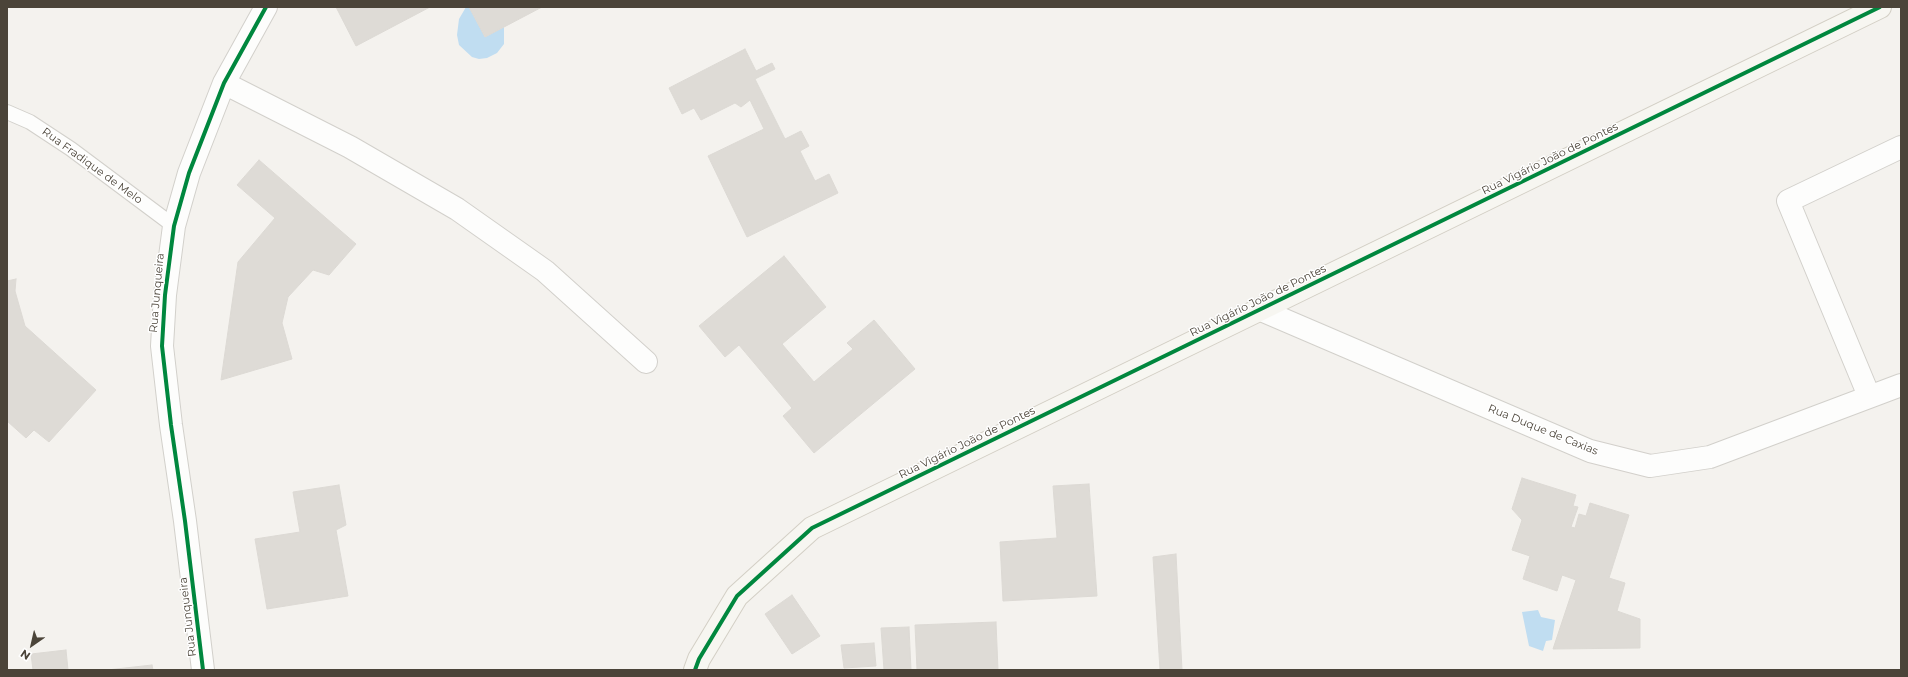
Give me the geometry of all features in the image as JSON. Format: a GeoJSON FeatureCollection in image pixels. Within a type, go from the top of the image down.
{"type":"FeatureCollection","features":[{"type":"Feature","properties":{"kind":"street","name":"Rua Junqueira"},"geometry":{"type":"LineString","coordinates":[[203,670],[162,346],[165,295],[174,226],[189,173],[224,83],[266,7]]}},
{"type":"Feature","properties":{"kind":"street","name":"Rua Vigário João de Pontes"},"geometry":{"type":"LineString","coordinates":[[695,670],[699,659],[736,596],[812,528],[1880,7]]}},
{"type":"Feature","properties":{"kind":"street"},"geometry":{"type":"LineString","coordinates":[[224,83],[350,147],[456,208],[545,271],[646,362]]}},
{"type":"Feature","properties":{"kind":"street"},"geometry":{"type":"LineString","coordinates":[[1869,396],[1788,201],[1901,147]]}},
{"type":"Feature","properties":{"kind":"street","name":"Rua Duque de Caxias"},"geometry":{"type":"LineString","coordinates":[[1260,310],[1590,452],[1650,466],[1710,457],[1901,385]]}},
{"type":"Feature","properties":{"kind":"lane","name":"Rua Fradique de Melo"},"geometry":{"type":"LineString","coordinates":[[7,112],[30,122],[71,149],[174,226]]}},
{"type":"Feature","properties":{"kind":"water"},"geometry":{"type":"Polygon","coordinates":[[[466,7],[469,7],[485,37],[504,27],[504,44],[497,53],[487,58],[479,59],[472,57],[459,45],[457,35],[459,19],[466,7]]]}},
{"type":"Feature","properties":{"kind":"water"},"geometry":{"type":"Polygon","coordinates":[[[1538,610],[1541,617],[1555,620],[1552,640],[1546,641],[1543,651],[1529,646],[1522,612],[1538,610]]]}},
{"type":"Feature","properties":{"kind":"building"},"geometry":{"type":"Polygon","coordinates":[[[336,7],[430,7],[356,46],[336,7]]]}},
{"type":"Feature","properties":{"kind":"building"},"geometry":{"type":"Polygon","coordinates":[[[469,7],[542,7],[485,37],[469,7]]]}},
{"type":"Feature","properties":{"kind":"building"},"geometry":{"type":"Polygon","coordinates":[[[745,49],[756,71],[772,63],[775,69],[755,79],[785,139],[801,131],[809,146],[800,151],[815,181],[829,174],[838,193],[747,237],[708,156],[764,129],[750,100],[741,107],[735,103],[701,120],[694,108],[682,114],[669,88],[745,49]]]}},
{"type":"Feature","properties":{"kind":"building"},"geometry":{"type":"Polygon","coordinates":[[[259,160],[356,244],[329,275],[313,270],[288,297],[282,323],[292,359],[221,380],[238,262],[275,218],[237,185],[259,160]]]}},
{"type":"Feature","properties":{"kind":"building"},"geometry":{"type":"Polygon","coordinates":[[[784,256],[826,307],[782,344],[814,382],[853,349],[847,343],[874,320],[915,369],[814,453],[783,416],[792,408],[739,345],[725,357],[699,326],[784,256]]]}},
{"type":"Feature","properties":{"kind":"building"},"geometry":{"type":"Polygon","coordinates":[[[16,279],[15,291],[25,326],[96,390],[49,442],[34,430],[26,438],[7,421],[7,281],[16,279]]]}},
{"type":"Feature","properties":{"kind":"building"},"geometry":{"type":"Polygon","coordinates":[[[1522,478],[1576,495],[1573,506],[1578,507],[1571,527],[1575,528],[1579,514],[1586,516],[1590,503],[1629,515],[1609,578],[1625,583],[1617,611],[1640,619],[1640,648],[1553,649],[1576,580],[1562,575],[1557,591],[1523,579],[1530,556],[1512,550],[1522,520],[1512,509],[1522,478]]]}},
{"type":"Feature","properties":{"kind":"building"},"geometry":{"type":"Polygon","coordinates":[[[1089,484],[1097,596],[1003,601],[1000,542],[1057,538],[1053,486],[1089,484]]]}},
{"type":"Feature","properties":{"kind":"building"},"geometry":{"type":"Polygon","coordinates":[[[339,485],[346,525],[336,530],[348,596],[267,609],[255,539],[300,532],[293,492],[339,485]]]}},
{"type":"Feature","properties":{"kind":"building"},"geometry":{"type":"Polygon","coordinates":[[[1176,554],[1182,670],[1160,670],[1153,557],[1176,554]]]}},
{"type":"Feature","properties":{"kind":"building"},"geometry":{"type":"Polygon","coordinates":[[[792,595],[820,636],[792,654],[765,614],[792,595]]]}},
{"type":"Feature","properties":{"kind":"building"},"geometry":{"type":"Polygon","coordinates":[[[996,622],[998,670],[917,670],[915,625],[996,622]]]}},
{"type":"Feature","properties":{"kind":"building"},"geometry":{"type":"Polygon","coordinates":[[[909,627],[911,670],[884,670],[881,628],[909,627]]]}},
{"type":"Feature","properties":{"kind":"building"},"geometry":{"type":"Polygon","coordinates":[[[874,643],[876,666],[844,668],[841,645],[874,643]]]}},
{"type":"Feature","properties":{"kind":"building"},"geometry":{"type":"Polygon","coordinates":[[[66,650],[68,670],[33,670],[31,654],[66,650]]]}},
{"type":"Feature","properties":{"kind":"building"},"geometry":{"type":"Polygon","coordinates":[[[152,665],[153,670],[107,670],[152,665]]]}},
{"type":"Feature","properties":{"kind":"cycle path"},"geometry":{"type":"LineString","coordinates":[[203,670],[162,346],[165,295],[174,226],[189,173],[224,83],[266,7]]}},
{"type":"Feature","properties":{"kind":"cycle path"},"geometry":{"type":"LineString","coordinates":[[695,670],[699,659],[737,596],[812,528],[1880,7]]}}]}
